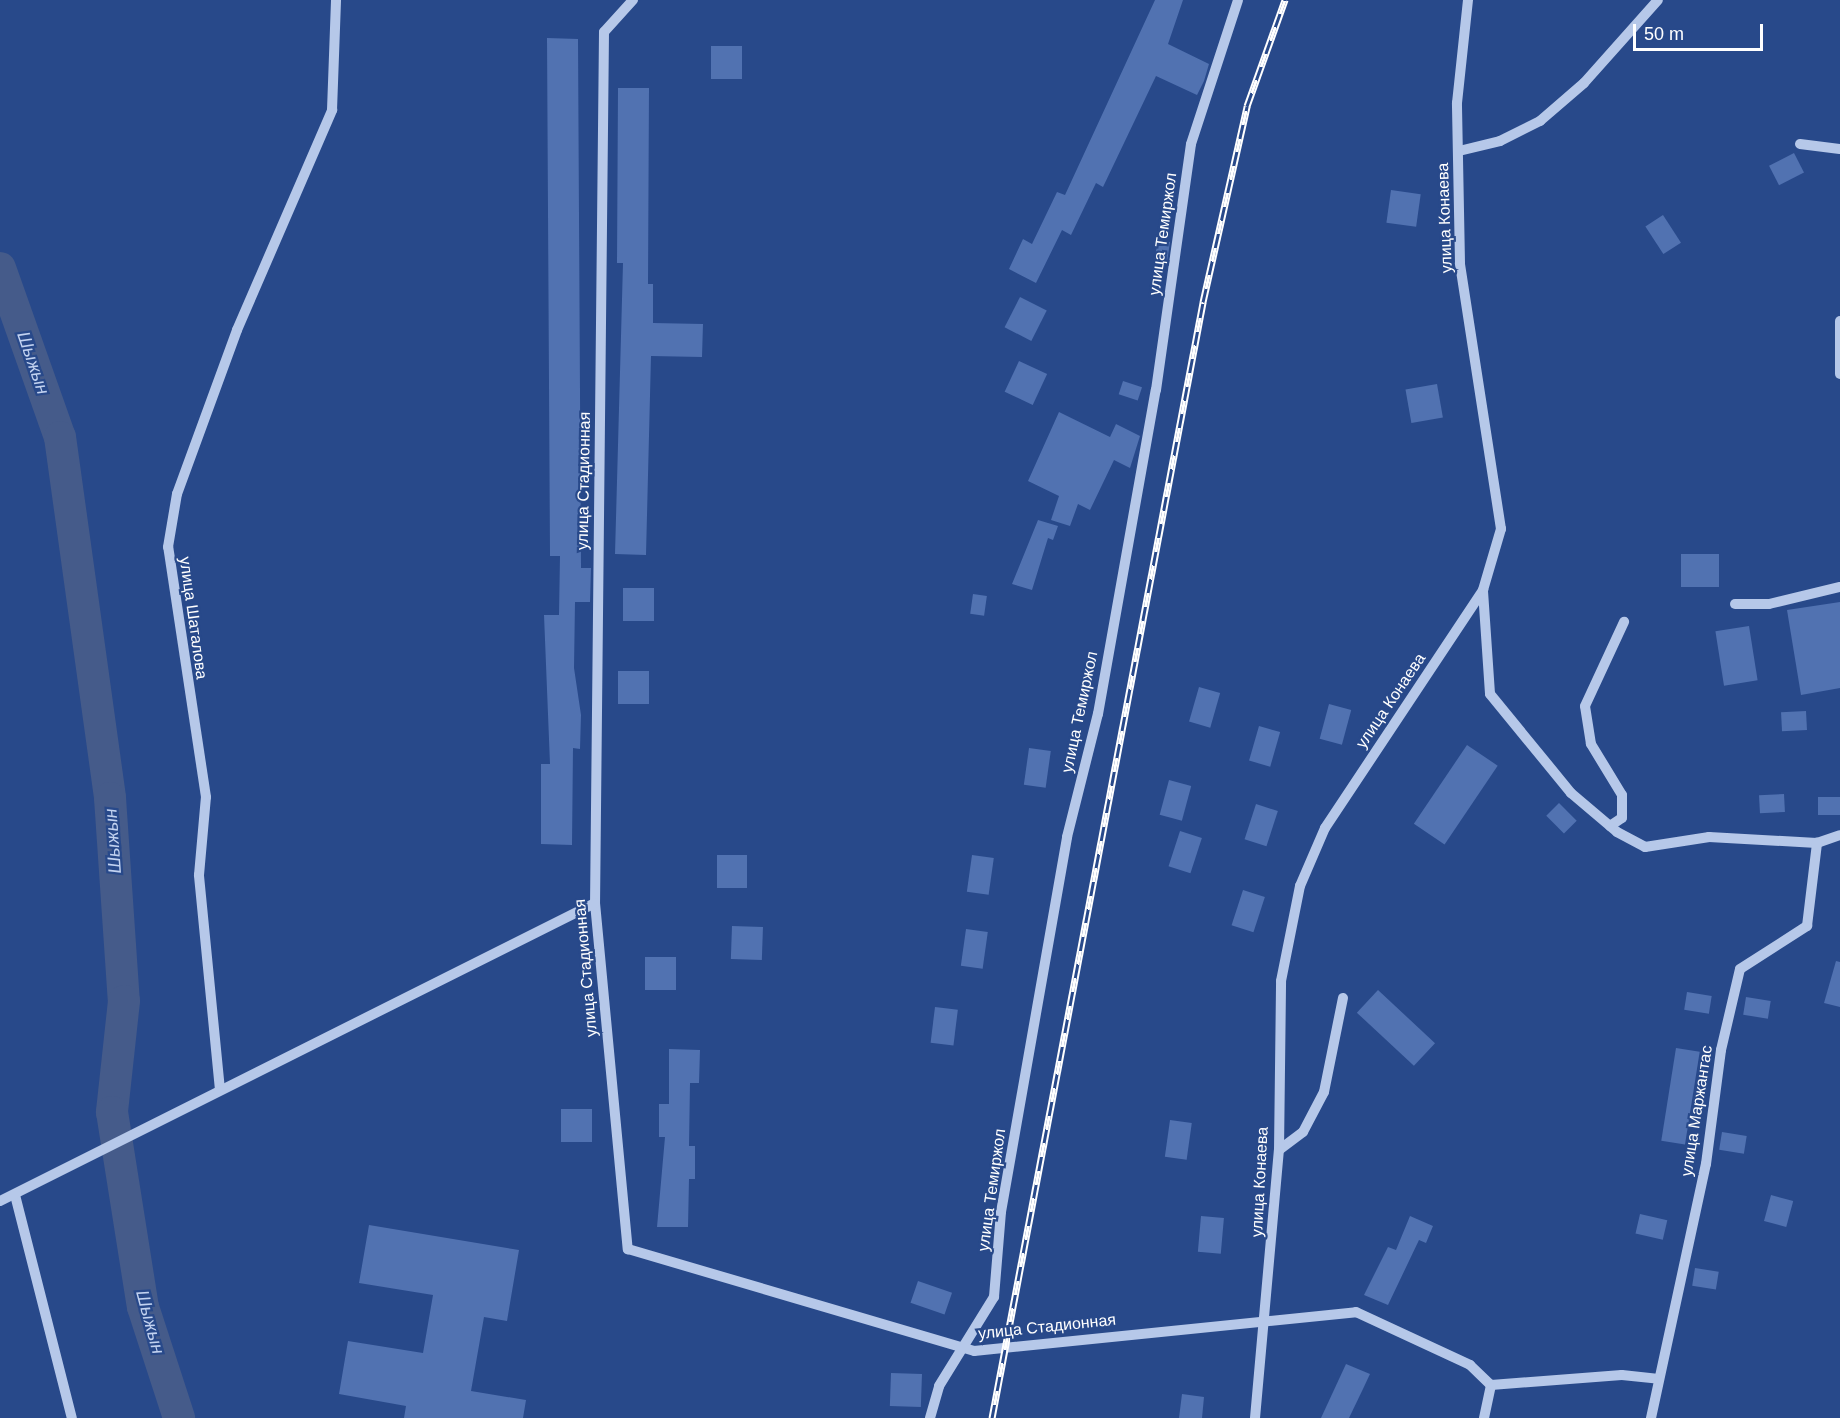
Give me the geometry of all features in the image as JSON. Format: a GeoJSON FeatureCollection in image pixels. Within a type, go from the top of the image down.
{"type":"FeatureCollection","features":[{"type":"Feature","properties":{"kind":"street","name":"улица Шаталова"},"geometry":{"type":"LineString","coordinates":[[220,1090],[199,875],[206,797],[168,547],[177,494],[237,330],[332,110],[336,0]]}},
{"type":"Feature","properties":{"kind":"street","name":"улица Стадионная"},"geometry":{"type":"LineString","coordinates":[[633,0],[604,32],[595,903],[628,1249],[965,1348],[1263,1318],[1356,1312],[1470,1365],[1491,1385]]}},
{"type":"Feature","properties":{"kind":"street","name":"улица Темиржол"},"geometry":{"type":"LineString","coordinates":[[930,1418],[939,1386],[965,1348],[994,1297],[1001,1212],[1067,837],[1098,714],[1156,390],[1191,144],[1238,0]]}},
{"type":"Feature","properties":{"kind":"street","name":"улица Конаева"},"geometry":{"type":"LineString","coordinates":[[1255,1418],[1279,1150],[1281,981],[1300,886],[1325,828],[1484,590],[1501,529],[1460,263],[1457,103],[1468,0]]}},
{"type":"Feature","properties":{"kind":"street"},"geometry":{"type":"LineString","coordinates":[[1459,151],[1500,141],[1540,121],[1584,83],[1658,0]]}},
{"type":"Feature","properties":{"kind":"street"},"geometry":{"type":"LineString","coordinates":[[1800,144],[1840,148]]}},
{"type":"Feature","properties":{"kind":"street"},"geometry":{"type":"LineString","coordinates":[[1840,321],[1840,374]]}},
{"type":"Feature","properties":{"kind":"street"},"geometry":{"type":"LineString","coordinates":[[1735,604],[1769,604],[1840,587]]}},
{"type":"Feature","properties":{"kind":"street"},"geometry":{"type":"LineString","coordinates":[[1484,590],[1490,694],[1563,785],[1610,826],[1645,847],[1709,837],[1817,843],[1840,835]]}},
{"type":"Feature","properties":{"kind":"street"},"geometry":{"type":"LineString","coordinates":[[1610,826],[1622,818],[1622,795],[1591,744],[1585,706],[1624,622]]}},
{"type":"Feature","properties":{"kind":"street","name":"улица Маржантас"},"geometry":{"type":"LineString","coordinates":[[1651,1418],[1740,969],[1807,926],[1817,843]]}},
{"type":"Feature","properties":{"kind":"street"},"geometry":{"type":"LineString","coordinates":[[0,1201],[595,903]]}},
{"type":"Feature","properties":{"kind":"street"},"geometry":{"type":"LineString","coordinates":[[1279,1150],[1303,1132],[1324,1092],[1343,998]]}},
{"type":"Feature","properties":{"kind":"street"},"geometry":{"type":"LineString","coordinates":[[15,1195],[72,1418]]}},
{"type":"Feature","properties":{"kind":"street"},"geometry":{"type":"LineString","coordinates":[[1484,1418],[1491,1385],[1622,1375],[1659,1379]]}},
{"type":"Feature","properties":{"kind":"building"},"geometry":{"type":"Polygon","coordinates":[[[1155,0],[1183,0],[1168,44],[1209,64],[1204,81],[1197,95],[1156,76],[1103,187],[1096,183],[1071,235],[1062,230],[1036,283],[1009,269],[1023,239],[1032,244],[1057,192],[1065,195],[1155,0]]]}},
{"type":"Feature","properties":{"kind":"building"},"geometry":{"type":"Polygon","coordinates":[[[547,38],[578,39],[581,568],[591,568],[590,602],[575,602],[574,668],[581,715],[580,749],[573,748],[572,845],[541,844],[541,764],[550,764],[544,615],[559,615],[560,556],[550,556],[547,38]]]}},
{"type":"Feature","properties":{"kind":"building"},"geometry":{"type":"Polygon","coordinates":[[[711,46],[742,46],[742,79],[711,79],[711,46]]]}},
{"type":"Feature","properties":{"kind":"building"},"geometry":{"type":"Polygon","coordinates":[[[618,88],[649,88],[648,284],[653,284],[653,323],[703,324],[702,357],[651,356],[646,555],[615,554],[623,263],[617,263],[618,88]]]}},
{"type":"Feature","properties":{"kind":"building"},"geometry":{"type":"Polygon","coordinates":[[[1794,153],[1804,173],[1779,185],[1769,166],[1794,153]]]}},
{"type":"Feature","properties":{"kind":"building"},"geometry":{"type":"Polygon","coordinates":[[[1391,190],[1421,194],[1416,227],[1386,223],[1391,190]]]}},
{"type":"Feature","properties":{"kind":"building"},"geometry":{"type":"Polygon","coordinates":[[[1663,215],[1681,243],[1663,254],[1645,226],[1663,215]]]}},
{"type":"Feature","properties":{"kind":"building"},"geometry":{"type":"Polygon","coordinates":[[[1159,239],[1170,242],[1167,262],[1154,259],[1159,239]]]}},
{"type":"Feature","properties":{"kind":"building"},"geometry":{"type":"Polygon","coordinates":[[[1020,297],[1047,311],[1031,341],[1005,327],[1020,297]]]}},
{"type":"Feature","properties":{"kind":"building"},"geometry":{"type":"Polygon","coordinates":[[[1019,361],[1047,374],[1033,405],[1005,392],[1019,361]]]}},
{"type":"Feature","properties":{"kind":"building"},"geometry":{"type":"Polygon","coordinates":[[[1123,381],[1142,387],[1138,400],[1119,394],[1123,381]]]}},
{"type":"Feature","properties":{"kind":"building"},"geometry":{"type":"Polygon","coordinates":[[[1437,384],[1443,417],[1411,423],[1405,390],[1437,384]]]}},
{"type":"Feature","properties":{"kind":"building"},"geometry":{"type":"Polygon","coordinates":[[[1059,412],[1110,437],[1116,424],[1140,436],[1130,468],[1114,460],[1090,510],[1078,504],[1070,526],[1051,520],[1059,496],[1028,481],[1059,412]]]}},
{"type":"Feature","properties":{"kind":"building"},"geometry":{"type":"Polygon","coordinates":[[[1038,520],[1058,526],[1053,540],[1048,538],[1032,590],[1012,584],[1038,520]]]}},
{"type":"Feature","properties":{"kind":"building"},"geometry":{"type":"Polygon","coordinates":[[[1681,554],[1719,554],[1719,587],[1681,587],[1681,554]]]}},
{"type":"Feature","properties":{"kind":"building"},"geometry":{"type":"Polygon","coordinates":[[[623,588],[654,588],[654,621],[623,621],[623,588]]]}},
{"type":"Feature","properties":{"kind":"building"},"geometry":{"type":"Polygon","coordinates":[[[973,594],[987,596],[984,616],[970,614],[973,594]]]}},
{"type":"Feature","properties":{"kind":"building"},"geometry":{"type":"Polygon","coordinates":[[[1840,602],[1840,688],[1801,695],[1787,610],[1840,602]]]}},
{"type":"Feature","properties":{"kind":"building"},"geometry":{"type":"Polygon","coordinates":[[[1749,626],[1758,680],[1724,686],[1715,631],[1749,626]]]}},
{"type":"Feature","properties":{"kind":"building"},"geometry":{"type":"Polygon","coordinates":[[[618,671],[649,671],[649,704],[618,704],[618,671]]]}},
{"type":"Feature","properties":{"kind":"building"},"geometry":{"type":"Polygon","coordinates":[[[1199,687],[1220,693],[1210,728],[1189,722],[1199,687]]]}},
{"type":"Feature","properties":{"kind":"building"},"geometry":{"type":"Polygon","coordinates":[[[1329,704],[1351,710],[1342,745],[1320,739],[1329,704]]]}},
{"type":"Feature","properties":{"kind":"building"},"geometry":{"type":"Polygon","coordinates":[[[1806,711],[1807,730],[1782,731],[1781,712],[1806,711]]]}},
{"type":"Feature","properties":{"kind":"building"},"geometry":{"type":"Polygon","coordinates":[[[1259,726],[1280,732],[1270,767],[1249,761],[1259,726]]]}},
{"type":"Feature","properties":{"kind":"building"},"geometry":{"type":"Polygon","coordinates":[[[1467,745],[1498,766],[1445,844],[1414,824],[1467,745]]]}},
{"type":"Feature","properties":{"kind":"building"},"geometry":{"type":"Polygon","coordinates":[[[1029,748],[1051,751],[1046,788],[1024,785],[1029,748]]]}},
{"type":"Feature","properties":{"kind":"building"},"geometry":{"type":"Polygon","coordinates":[[[1169,780],[1191,786],[1182,821],[1160,815],[1169,780]]]}},
{"type":"Feature","properties":{"kind":"building"},"geometry":{"type":"Polygon","coordinates":[[[1784,794],[1785,812],[1760,813],[1759,795],[1784,794]]]}},
{"type":"Feature","properties":{"kind":"building"},"geometry":{"type":"Polygon","coordinates":[[[1818,797],[1840,797],[1840,815],[1818,815],[1818,797]]]}},
{"type":"Feature","properties":{"kind":"building"},"geometry":{"type":"Polygon","coordinates":[[[1559,803],[1577,821],[1564,833],[1546,816],[1559,803]]]}},
{"type":"Feature","properties":{"kind":"building"},"geometry":{"type":"Polygon","coordinates":[[[1256,804],[1278,811],[1266,846],[1245,839],[1256,804]]]}},
{"type":"Feature","properties":{"kind":"building"},"geometry":{"type":"Polygon","coordinates":[[[1180,831],[1202,838],[1190,873],[1169,866],[1180,831]]]}},
{"type":"Feature","properties":{"kind":"building"},"geometry":{"type":"Polygon","coordinates":[[[717,855],[747,855],[747,888],[717,888],[717,855]]]}},
{"type":"Feature","properties":{"kind":"building"},"geometry":{"type":"Polygon","coordinates":[[[972,855],[994,858],[989,895],[967,892],[972,855]]]}},
{"type":"Feature","properties":{"kind":"building"},"geometry":{"type":"Polygon","coordinates":[[[1243,890],[1265,897],[1253,932],[1232,925],[1243,890]]]}},
{"type":"Feature","properties":{"kind":"building"},"geometry":{"type":"Polygon","coordinates":[[[732,926],[763,927],[762,960],[731,959],[732,926]]]}},
{"type":"Feature","properties":{"kind":"building"},"geometry":{"type":"Polygon","coordinates":[[[966,929],[988,932],[983,969],[961,966],[966,929]]]}},
{"type":"Feature","properties":{"kind":"building"},"geometry":{"type":"Polygon","coordinates":[[[645,957],[676,957],[676,990],[645,990],[645,957]]]}},
{"type":"Feature","properties":{"kind":"building"},"geometry":{"type":"Polygon","coordinates":[[[1836,961],[1840,962],[1840,1007],[1824,1003],[1836,961]]]}},
{"type":"Feature","properties":{"kind":"building"},"geometry":{"type":"Polygon","coordinates":[[[1378,990],[1435,1043],[1414,1066],[1357,1013],[1378,990]]]}},
{"type":"Feature","properties":{"kind":"building"},"geometry":{"type":"Polygon","coordinates":[[[1687,992],[1712,996],[1709,1014],[1684,1010],[1687,992]]]}},
{"type":"Feature","properties":{"kind":"building"},"geometry":{"type":"Polygon","coordinates":[[[1746,997],[1771,1001],[1768,1019],[1743,1015],[1746,997]]]}},
{"type":"Feature","properties":{"kind":"building"},"geometry":{"type":"Polygon","coordinates":[[[935,1007],[958,1010],[953,1046],[931,1043],[935,1007]]]}},
{"type":"Feature","properties":{"kind":"building"},"geometry":{"type":"Polygon","coordinates":[[[1676,1048],[1700,1052],[1685,1145],[1661,1141],[1676,1048]]]}},
{"type":"Feature","properties":{"kind":"building"},"geometry":{"type":"Polygon","coordinates":[[[669,1049],[700,1050],[699,1083],[690,1083],[689,1146],[695,1146],[695,1179],[689,1179],[688,1227],[657,1227],[665,1137],[659,1137],[659,1104],[669,1104],[669,1049]]]}},
{"type":"Feature","properties":{"kind":"building"},"geometry":{"type":"Polygon","coordinates":[[[561,1109],[592,1109],[592,1142],[561,1142],[561,1109]]]}},
{"type":"Feature","properties":{"kind":"building"},"geometry":{"type":"Polygon","coordinates":[[[1170,1120],[1192,1123],[1187,1160],[1165,1157],[1170,1120]]]}},
{"type":"Feature","properties":{"kind":"building"},"geometry":{"type":"Polygon","coordinates":[[[1722,1132],[1747,1136],[1744,1154],[1719,1150],[1722,1132]]]}},
{"type":"Feature","properties":{"kind":"building"},"geometry":{"type":"Polygon","coordinates":[[[1771,1195],[1793,1201],[1786,1227],[1764,1221],[1771,1195]]]}},
{"type":"Feature","properties":{"kind":"building"},"geometry":{"type":"Polygon","coordinates":[[[1640,1214],[1667,1220],[1663,1240],[1636,1233],[1640,1214]]]}},
{"type":"Feature","properties":{"kind":"building"},"geometry":{"type":"Polygon","coordinates":[[[1201,1216],[1224,1218],[1221,1254],[1198,1252],[1201,1216]]]}},
{"type":"Feature","properties":{"kind":"building"},"geometry":{"type":"Polygon","coordinates":[[[1410,1216],[1433,1226],[1426,1243],[1419,1240],[1388,1305],[1364,1295],[1388,1247],[1396,1250],[1410,1216]]]}},
{"type":"Feature","properties":{"kind":"building"},"geometry":{"type":"Polygon","coordinates":[[[369,1225],[519,1250],[507,1321],[484,1317],[471,1391],[526,1400],[523,1418],[404,1418],[406,1406],[339,1394],[348,1341],[423,1353],[433,1295],[359,1283],[369,1225]]]}},
{"type":"Feature","properties":{"kind":"building"},"geometry":{"type":"Polygon","coordinates":[[[1695,1268],[1719,1272],[1716,1290],[1692,1286],[1695,1268]]]}},
{"type":"Feature","properties":{"kind":"building"},"geometry":{"type":"Polygon","coordinates":[[[918,1281],[952,1293],[945,1314],[911,1303],[918,1281]]]}},
{"type":"Feature","properties":{"kind":"building"},"geometry":{"type":"Polygon","coordinates":[[[1346,1364],[1370,1374],[1349,1418],[1321,1418],[1346,1364]]]}},
{"type":"Feature","properties":{"kind":"building"},"geometry":{"type":"Polygon","coordinates":[[[891,1373],[922,1374],[921,1407],[890,1406],[891,1373]]]}},
{"type":"Feature","properties":{"kind":"building"},"geometry":{"type":"Polygon","coordinates":[[[1182,1394],[1204,1397],[1202,1418],[1179,1418],[1182,1394]]]}},
{"type":"Feature","properties":{"kind":"waterway","name":"Шыжын"},"geometry":{"type":"LineString","coordinates":[[0,268],[60,437],[110,798],[124,1001],[112,1112],[143,1307],[179,1418]]}},
{"type":"Feature","properties":{"kind":"railway"},"geometry":{"type":"LineString","coordinates":[[992,1418],[1203,302],[1247,106],[1285,0]]}}]}
